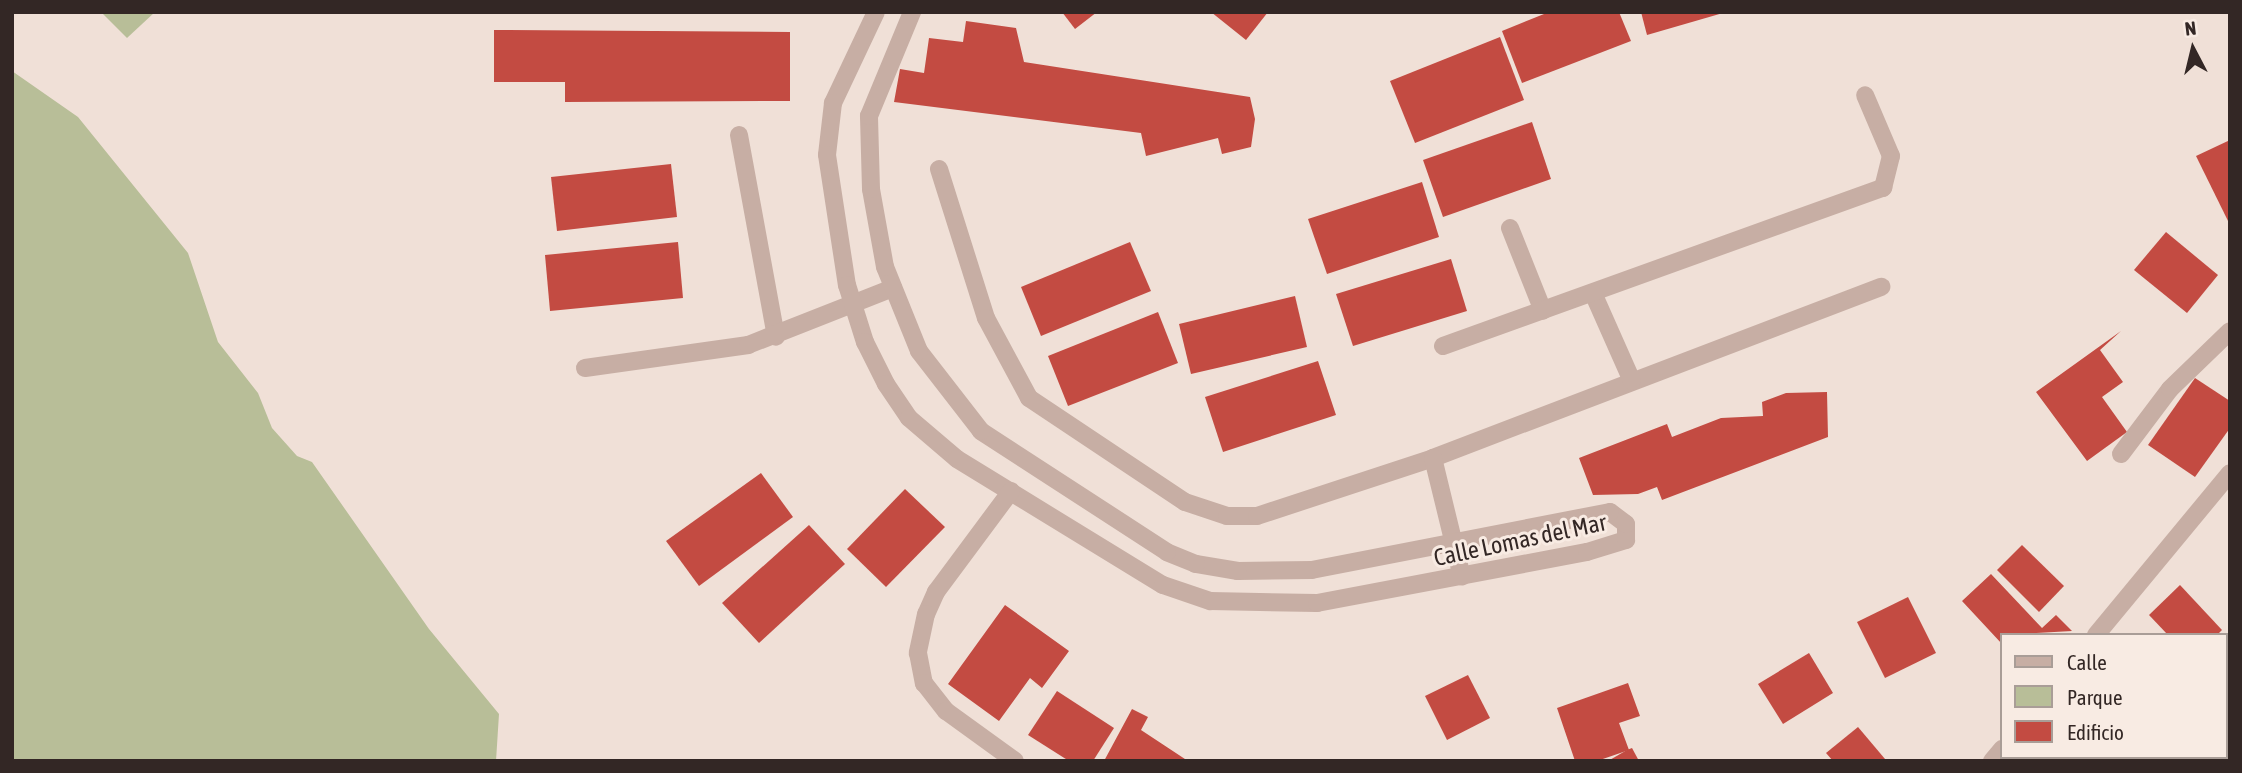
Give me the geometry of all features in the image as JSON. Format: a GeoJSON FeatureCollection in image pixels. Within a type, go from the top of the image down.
{"type":"FeatureCollection","features":[{"type":"Feature","properties":{"kind":"street","name":"Calle Lomas del Mar"},"geometry":{"type":"LineString","coordinates":[[876,12],[833,103],[827,155],[853,304],[865,342],[909,418],[957,460],[1163,585],[1210,601],[1317,603],[1622,544],[1628,529],[1610,512],[1312,570],[1238,571],[1196,564],[1167,552],[981,431],[919,351],[893,288],[866,154],[869,116],[883,71],[912,12]]}},
{"type":"Feature","properties":{"kind":"street"},"geometry":{"type":"LineString","coordinates":[[1443,346],[1883,188],[1891,156],[1865,95]]}},
{"type":"Feature","properties":{"kind":"street"},"geometry":{"type":"LineString","coordinates":[[739,135],[776,337]]}},
{"type":"Feature","properties":{"kind":"street"},"geometry":{"type":"LineString","coordinates":[[939,169],[986,318],[1029,398],[1185,502],[1227,516],[1257,516],[1433,458],[1881,287]]}},
{"type":"Feature","properties":{"kind":"street"},"geometry":{"type":"LineString","coordinates":[[1510,228],[1543,311]]}},
{"type":"Feature","properties":{"kind":"street"},"geometry":{"type":"LineString","coordinates":[[585,368],[776,337],[893,288]]}},
{"type":"Feature","properties":{"kind":"street"},"geometry":{"type":"LineString","coordinates":[[1593,293],[1632,381]]}},
{"type":"Feature","properties":{"kind":"street"},"geometry":{"type":"LineString","coordinates":[[2121,454],[2170,389],[2230,331]]}},
{"type":"Feature","properties":{"kind":"street"},"geometry":{"type":"LineString","coordinates":[[1433,458],[1462,577]]}},
{"type":"Feature","properties":{"kind":"street"},"geometry":{"type":"LineString","coordinates":[[2098,633],[2230,473]]}},
{"type":"Feature","properties":{"kind":"street"},"geometry":{"type":"LineString","coordinates":[[1011,491],[936,593],[926,614],[918,653],[924,683],[939,703],[1015,761]]}},
{"type":"Feature","properties":{"kind":"green space"},"geometry":{"type":"Polygon","coordinates":[[[101,12],[155,12],[127,38],[101,12]]]}},
{"type":"Feature","properties":{"kind":"green space"},"geometry":{"type":"Polygon","coordinates":[[[12,71],[78,117],[188,253],[218,342],[258,393],[272,428],[297,456],[312,462],[429,629],[499,714],[496,761],[12,761],[12,71]]]}},
{"type":"Feature","properties":{"kind":"building"},"geometry":{"type":"Polygon","coordinates":[[[1062,12],[1097,12],[1075,29],[1062,12]]]}},
{"type":"Feature","properties":{"kind":"building"},"geometry":{"type":"Polygon","coordinates":[[[1211,12],[1268,12],[1246,40],[1211,12]]]}},
{"type":"Feature","properties":{"kind":"building"},"geometry":{"type":"Polygon","coordinates":[[[1549,12],[1619,12],[1631,41],[1522,83],[1502,31],[1549,12]]]}},
{"type":"Feature","properties":{"kind":"building"},"geometry":{"type":"Polygon","coordinates":[[[1641,12],[1723,12],[1723,13],[1647,35],[1641,12]]]}},
{"type":"Feature","properties":{"kind":"building"},"geometry":{"type":"Polygon","coordinates":[[[966,21],[1016,28],[1024,62],[1250,97],[1255,119],[1251,147],[1222,154],[1218,138],[1146,156],[1141,133],[894,102],[900,69],[924,73],[929,38],[963,42],[966,21]]]}},
{"type":"Feature","properties":{"kind":"building"},"geometry":{"type":"Polygon","coordinates":[[[494,30],[790,32],[790,101],[565,102],[565,82],[494,82],[494,30]]]}},
{"type":"Feature","properties":{"kind":"building"},"geometry":{"type":"Polygon","coordinates":[[[1500,37],[1524,100],[1415,143],[1390,81],[1500,37]]]}},
{"type":"Feature","properties":{"kind":"building"},"geometry":{"type":"Polygon","coordinates":[[[1532,122],[1551,179],[1443,217],[1423,160],[1532,122]]]}},
{"type":"Feature","properties":{"kind":"building"},"geometry":{"type":"Polygon","coordinates":[[[2230,140],[2230,225],[2196,156],[2230,140]]]}},
{"type":"Feature","properties":{"kind":"building"},"geometry":{"type":"Polygon","coordinates":[[[671,164],[677,217],[557,231],[551,177],[671,164]]]}},
{"type":"Feature","properties":{"kind":"building"},"geometry":{"type":"Polygon","coordinates":[[[1422,182],[1439,237],[1327,274],[1308,219],[1422,182]]]}},
{"type":"Feature","properties":{"kind":"building"},"geometry":{"type":"Polygon","coordinates":[[[2166,232],[2218,275],[2187,313],[2134,270],[2166,232]]]}},
{"type":"Feature","properties":{"kind":"building"},"geometry":{"type":"Polygon","coordinates":[[[678,242],[683,298],[550,311],[545,255],[678,242]]]}},
{"type":"Feature","properties":{"kind":"building"},"geometry":{"type":"Polygon","coordinates":[[[1130,242],[1151,291],[1041,336],[1021,287],[1130,242]]]}},
{"type":"Feature","properties":{"kind":"building"},"geometry":{"type":"Polygon","coordinates":[[[1451,259],[1467,311],[1353,346],[1336,294],[1451,259]]]}},
{"type":"Feature","properties":{"kind":"building"},"geometry":{"type":"Polygon","coordinates":[[[1295,296],[1307,347],[1191,374],[1179,324],[1295,296]]]}},
{"type":"Feature","properties":{"kind":"building"},"geometry":{"type":"Polygon","coordinates":[[[1158,312],[1178,363],[1068,406],[1048,356],[1158,312]]]}},
{"type":"Feature","properties":{"kind":"building"},"geometry":{"type":"Polygon","coordinates":[[[2121,331],[2100,350],[2123,382],[2102,397],[2127,432],[2087,461],[2036,392],[2121,331]]]}},
{"type":"Feature","properties":{"kind":"building"},"geometry":{"type":"Polygon","coordinates":[[[1318,361],[1336,415],[1223,452],[1205,397],[1318,361]]]}},
{"type":"Feature","properties":{"kind":"building"},"geometry":{"type":"Polygon","coordinates":[[[2195,378],[2230,401],[2230,428],[2195,477],[2148,445],[2195,378]]]}},
{"type":"Feature","properties":{"kind":"building"},"geometry":{"type":"Polygon","coordinates":[[[1827,392],[1828,437],[1662,500],[1657,487],[1638,494],[1593,495],[1579,458],[1667,424],[1672,437],[1721,418],[1763,416],[1762,402],[1786,393],[1827,392]]]}},
{"type":"Feature","properties":{"kind":"building"},"geometry":{"type":"Polygon","coordinates":[[[761,473],[793,517],[699,586],[666,541],[761,473]]]}},
{"type":"Feature","properties":{"kind":"building"},"geometry":{"type":"Polygon","coordinates":[[[905,489],[945,527],[886,587],[847,549],[905,489]]]}},
{"type":"Feature","properties":{"kind":"building"},"geometry":{"type":"Polygon","coordinates":[[[809,525],[845,564],[759,643],[722,603],[809,525]]]}},
{"type":"Feature","properties":{"kind":"building"},"geometry":{"type":"Polygon","coordinates":[[[2022,545],[2064,586],[2039,612],[1997,570],[2022,545]]]}},
{"type":"Feature","properties":{"kind":"building"},"geometry":{"type":"Polygon","coordinates":[[[1991,574],[2042,628],[2056,615],[2072,631],[2000,633],[2000,642],[1962,601],[1991,574]]]}},
{"type":"Feature","properties":{"kind":"building"},"geometry":{"type":"Polygon","coordinates":[[[2180,585],[2222,630],[2219,633],[2166,633],[2149,615],[2180,585]]]}},
{"type":"Feature","properties":{"kind":"building"},"geometry":{"type":"Polygon","coordinates":[[[1908,597],[1936,653],[1885,678],[1857,622],[1908,597]]]}},
{"type":"Feature","properties":{"kind":"building"},"geometry":{"type":"Polygon","coordinates":[[[1005,605],[1069,651],[1042,688],[1030,678],[999,721],[948,684],[1005,605]]]}},
{"type":"Feature","properties":{"kind":"building"},"geometry":{"type":"Polygon","coordinates":[[[1809,653],[1833,693],[1783,724],[1758,684],[1809,653]]]}},
{"type":"Feature","properties":{"kind":"building"},"geometry":{"type":"Polygon","coordinates":[[[1468,675],[1490,718],[1447,740],[1425,696],[1468,675]]]}},
{"type":"Feature","properties":{"kind":"building"},"geometry":{"type":"Polygon","coordinates":[[[1628,683],[1640,716],[1619,723],[1629,750],[1597,761],[1575,761],[1557,708],[1628,683]]]}},
{"type":"Feature","properties":{"kind":"building"},"geometry":{"type":"Polygon","coordinates":[[[1057,691],[1114,728],[1093,761],[1069,761],[1028,735],[1057,691]]]}},
{"type":"Feature","properties":{"kind":"building"},"geometry":{"type":"Polygon","coordinates":[[[1132,709],[1148,717],[1141,730],[1188,761],[1104,761],[1132,709]]]}},
{"type":"Feature","properties":{"kind":"building"},"geometry":{"type":"Polygon","coordinates":[[[1858,727],[1885,759],[1833,761],[1826,753],[1858,727]]]}},
{"type":"Feature","properties":{"kind":"building"},"geometry":{"type":"Polygon","coordinates":[[[1632,748],[1639,761],[1608,761],[1627,750],[1632,748]]]}},
{"type":"Feature","properties":{"kind":"building"},"geometry":{"type":"Polygon","coordinates":[[[2074,759],[2076,761],[2005,761],[2074,759]]]}}]}
